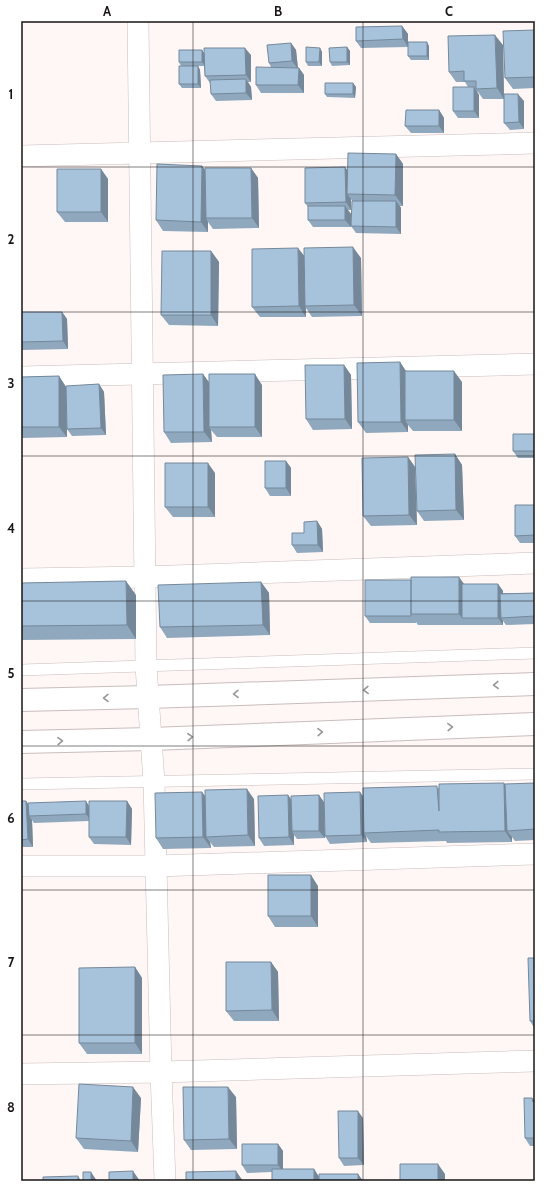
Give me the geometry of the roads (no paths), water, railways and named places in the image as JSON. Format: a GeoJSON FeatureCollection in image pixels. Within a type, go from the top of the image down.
{"type":"FeatureCollection","features":[{"type":"Feature","properties":{"kind":"street"},"geometry":{"type":"LineString","coordinates":[[138,21],[146,666],[154,782],[165,1181]]}},
{"type":"Feature","properties":{"kind":"street"},"geometry":{"type":"LineString","coordinates":[[21,156],[535,143]]}},
{"type":"Feature","properties":{"kind":"street"},"geometry":{"type":"LineString","coordinates":[[21,377],[535,364]]}},
{"type":"Feature","properties":{"kind":"street"},"geometry":{"type":"LineString","coordinates":[[21,579],[144,577],[535,563]]}},
{"type":"Feature","properties":{"kind":"street"},"geometry":{"type":"LineString","coordinates":[[21,700],[535,684]]}},
{"type":"Feature","properties":{"kind":"street"},"geometry":{"type":"LineString","coordinates":[[21,742],[151,739],[535,724]]}},
{"type":"Feature","properties":{"kind":"street"},"geometry":{"type":"LineString","coordinates":[[21,866],[156,866],[535,854]]}},
{"type":"Feature","properties":{"kind":"street"},"geometry":{"type":"LineString","coordinates":[[21,1074],[161,1072],[535,1061]]}},
{"type":"Feature","properties":{"kind":"lane"},"geometry":{"type":"LineString","coordinates":[[21,670],[535,653]]}},
{"type":"Feature","properties":{"kind":"lane"},"geometry":{"type":"LineString","coordinates":[[21,784],[535,774]]}}]}
